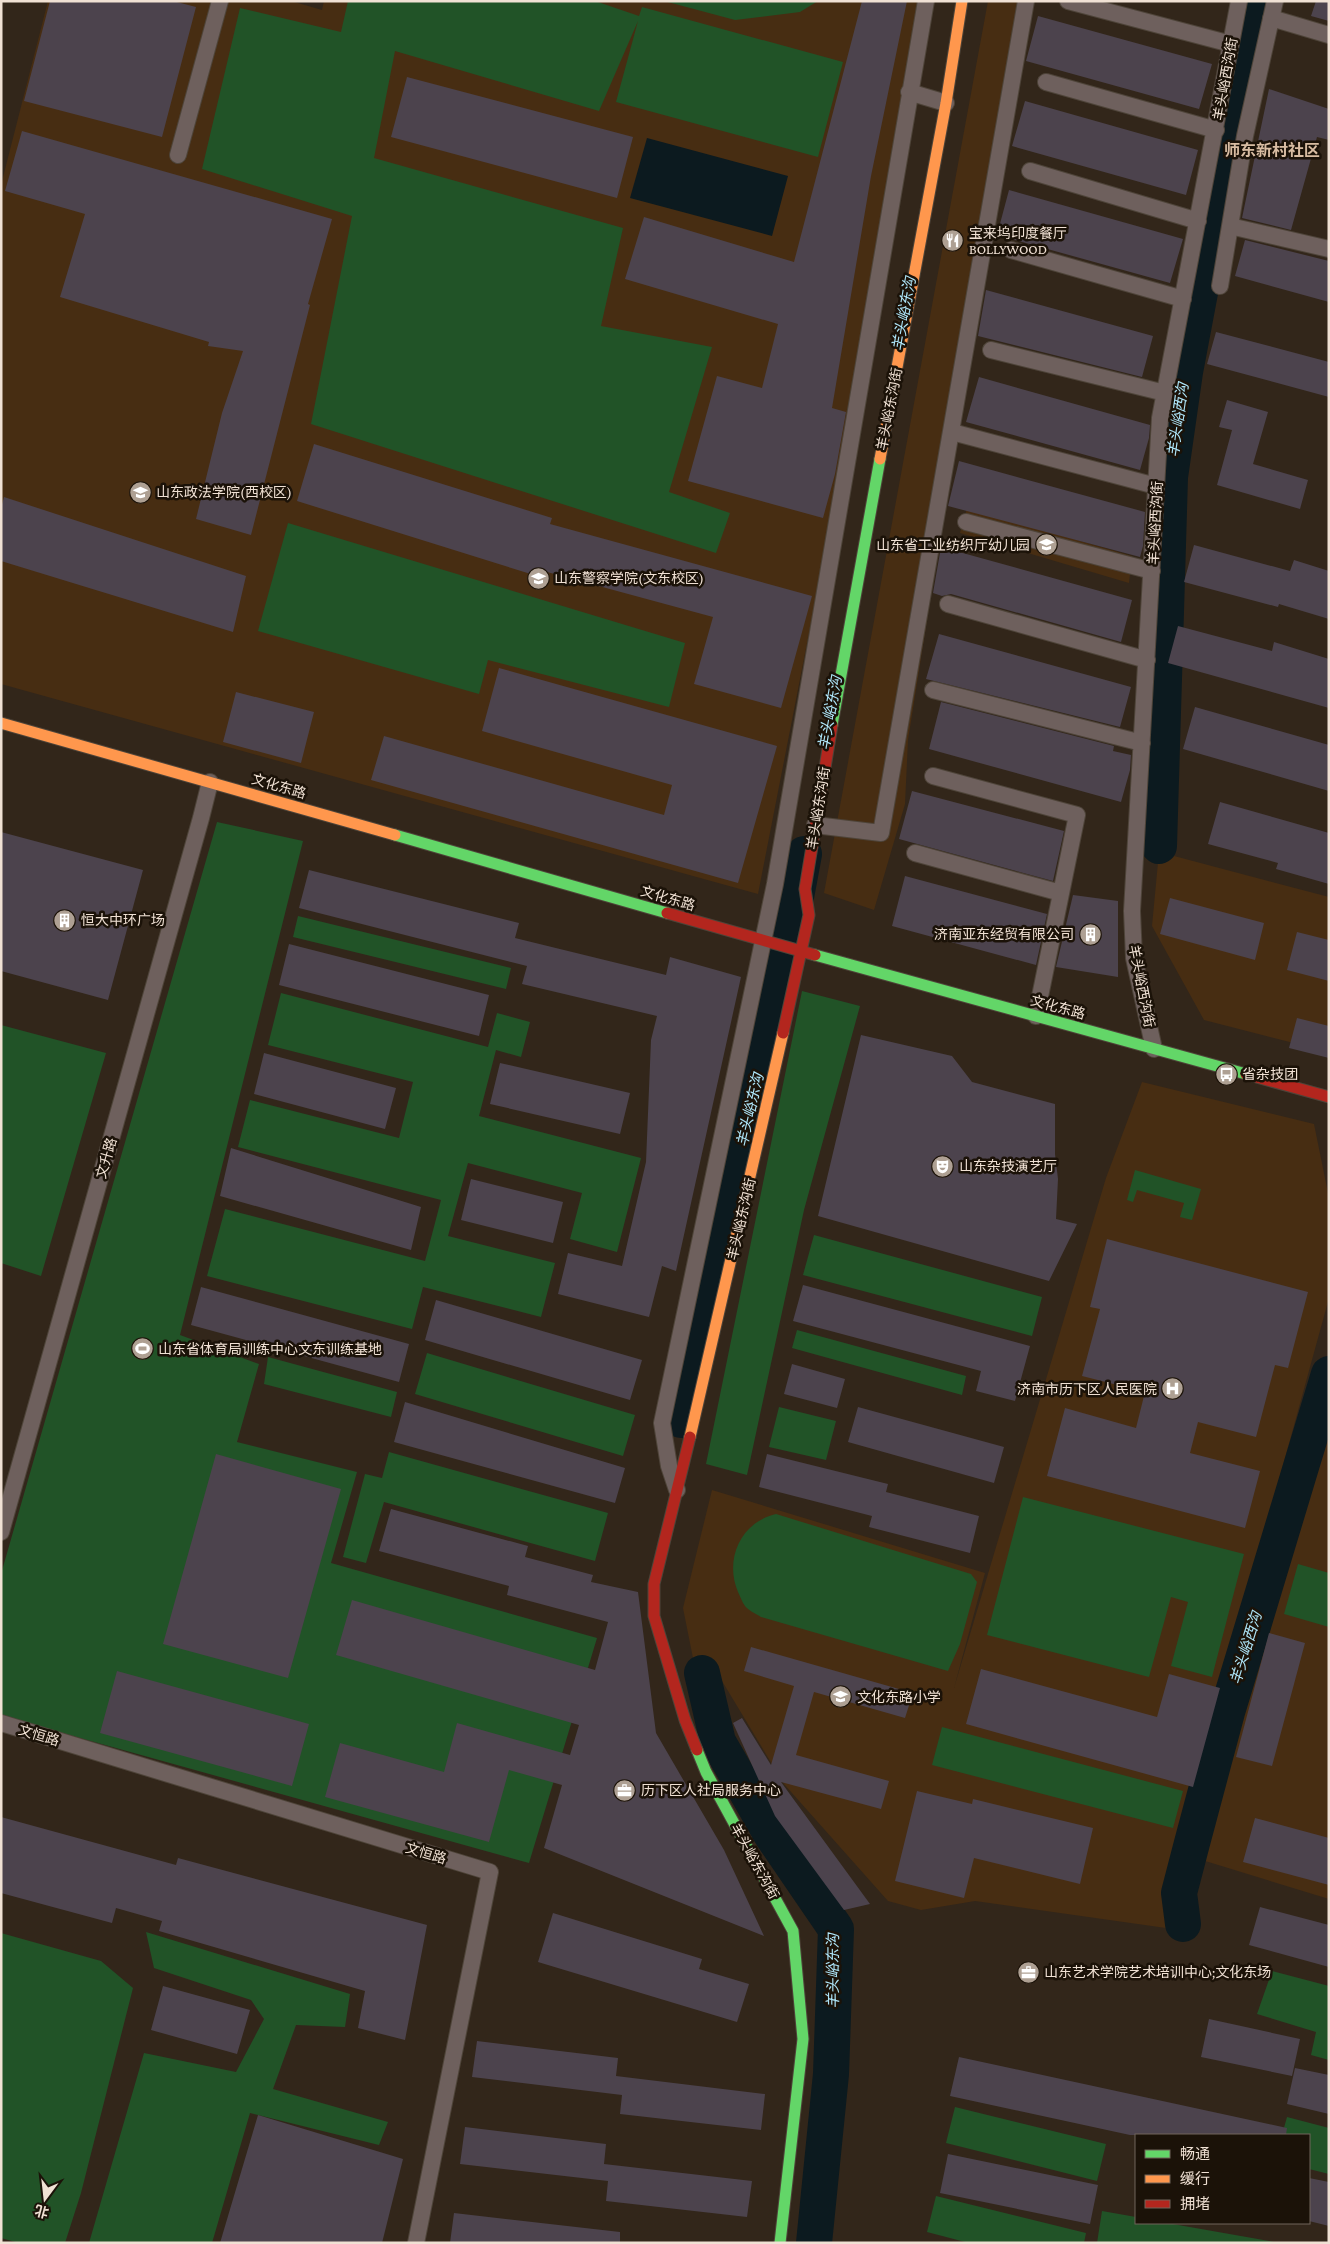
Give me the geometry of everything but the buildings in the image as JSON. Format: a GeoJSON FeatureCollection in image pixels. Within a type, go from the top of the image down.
{"type":"FeatureCollection","features":[{"type":"Feature","properties":{"kind":"street"},"geometry":{"type":"LineString","coordinates":[[178,155],[220,1]]}},
{"type":"Feature","properties":{"kind":"street"},"geometry":{"type":"LineString","coordinates":[[678,1491],[669,1466],[662,1423],[764,940],[926,1]]}},
{"type":"Feature","properties":{"kind":"street","name":"羊头峪东沟街"},"geometry":{"type":"LineString","coordinates":[[780,2243],[803,2039],[794,1930],[706,1772],[685,1720],[654,1616],[654,1584],[678,1491],[802,951],[809,915],[805,889],[846,640],[946,103],[962,1]]}},
{"type":"Feature","properties":{"kind":"street"},"geometry":{"type":"LineString","coordinates":[[816,825],[881,833],[1026,1]]}},
{"type":"Feature","properties":{"kind":"street"},"geometry":{"type":"LineString","coordinates":[[1068,1],[1231,44]]}},
{"type":"Feature","properties":{"kind":"street","name":"羊头峪西沟街"},"geometry":{"type":"LineString","coordinates":[[1154,1049],[1134,958],[1132,911],[1160,418],[1239,1]]}},
{"type":"Feature","properties":{"kind":"street"},"geometry":{"type":"LineString","coordinates":[[1220,286],[1244,136],[1275,1]]}},
{"type":"Feature","properties":{"kind":"street"},"geometry":{"type":"LineString","coordinates":[[1271,18],[1329,34]]}},
{"type":"Feature","properties":{"kind":"street"},"geometry":{"type":"LineString","coordinates":[[1046,82],[1216,130]]}},
{"type":"Feature","properties":{"kind":"street"},"geometry":{"type":"LineString","coordinates":[[909,92],[946,103]]}},
{"type":"Feature","properties":{"kind":"street"},"geometry":{"type":"LineString","coordinates":[[1030,171],[1198,221]]}},
{"type":"Feature","properties":{"kind":"street"},"geometry":{"type":"LineString","coordinates":[[1230,226],[1329,249]]}},
{"type":"Feature","properties":{"kind":"street"},"geometry":{"type":"LineString","coordinates":[[1011,250],[1183,299]]}},
{"type":"Feature","properties":{"kind":"street"},"geometry":{"type":"LineString","coordinates":[[991,350],[1165,393]]}},
{"type":"Feature","properties":{"kind":"street"},"geometry":{"type":"LineString","coordinates":[[952,432],[1156,486]]}},
{"type":"Feature","properties":{"kind":"street"},"geometry":{"type":"LineString","coordinates":[[966,522],[1152,571]]}},
{"type":"Feature","properties":{"kind":"street"},"geometry":{"type":"LineString","coordinates":[[948,604],[1147,660]]}},
{"type":"Feature","properties":{"kind":"street"},"geometry":{"type":"LineString","coordinates":[[933,690],[1142,743]]}},
{"type":"Feature","properties":{"kind":"street","name":"文化东路"},"geometry":{"type":"LineString","coordinates":[[1,723],[802,951],[1329,1097]]}},
{"type":"Feature","properties":{"kind":"street"},"geometry":{"type":"LineString","coordinates":[[933,776],[1077,815],[1036,1016]]}},
{"type":"Feature","properties":{"kind":"street","name":"文升路"},"geometry":{"type":"LineString","coordinates":[[1,1532],[210,782]]}},
{"type":"Feature","properties":{"kind":"street"},"geometry":{"type":"LineString","coordinates":[[915,853],[1061,892]]}},
{"type":"Feature","properties":{"kind":"street","name":"文恒路"},"geometry":{"type":"LineString","coordinates":[[1,1723],[490,1872],[416,2243]]}},
{"type":"Feature","properties":{"kind":"shaded area","name":"山东警察学院(文东校区)"},"geometry":{"type":"Polygon","coordinates":[[[48,1],[291,1],[322,10],[324,1],[918,1],[852,413],[758,894],[1,684],[1,185],[48,1]]]}},
{"type":"Feature","properties":{"kind":"shaded area"},"geometry":{"type":"Polygon","coordinates":[[[988,1],[1033,1],[951,469],[908,740],[905,804],[874,910],[824,893],[988,1]]]}},
{"type":"Feature","properties":{"kind":"shaded area"},"geometry":{"type":"Polygon","coordinates":[[[647,138],[788,176],[772,236],[630,198],[647,138]]]}},
{"type":"Feature","properties":{"kind":"shaded area","name":"山东省工业纺织厅幼儿园"},"geometry":{"type":"Polygon","coordinates":[[[967,508],[1132,556],[1129,583],[960,533],[967,508]]]}},
{"type":"Feature","properties":{"kind":"shaded area"},"geometry":{"type":"Polygon","coordinates":[[[1159,852],[1329,897],[1329,1052],[1204,1020],[1152,926],[1159,852]]]}},
{"type":"Feature","properties":{"kind":"shaded area"},"geometry":{"type":"Polygon","coordinates":[[[1142,1082],[1314,1124],[1329,1198],[1329,1298],[1194,1789],[1166,1928],[975,1901],[921,1910],[888,1901],[784,1784],[716,1671],[696,1673],[683,1608],[712,1490],[985,1573],[954,1688],[1106,1178],[1142,1082]]]}},
{"type":"Feature","properties":{"kind":"shaded area"},"geometry":{"type":"Polygon","coordinates":[[[1329,1413],[1329,1899],[1202,1860],[1329,1413]]]}},
{"type":"Feature","properties":{"kind":"green space"},"geometry":{"type":"Polygon","coordinates":[[[348,1],[595,1],[639,16],[642,7],[843,62],[818,157],[616,102],[638,21],[599,111],[395,51],[374,158],[623,228],[601,326],[712,347],[669,492],[730,513],[716,553],[311,424],[352,216],[202,169],[240,8],[341,32],[348,1]]]}},
{"type":"Feature","properties":{"kind":"green space"},"geometry":{"type":"Polygon","coordinates":[[[664,1],[818,1],[800,12],[735,20],[664,1]]]}},
{"type":"Feature","properties":{"kind":"green space"},"geometry":{"type":"Polygon","coordinates":[[[288,523],[685,643],[669,707],[488,660],[479,694],[258,631],[288,523]]]}},
{"type":"Feature","properties":{"kind":"green space","name":"山东省体育局训练中心文东训练基地"},"geometry":{"type":"Polygon","coordinates":[[[217,822],[303,841],[180,1335],[259,1364],[237,1442],[357,1472],[331,1563],[597,1638],[529,1863],[1,1716],[1,1574],[217,822]]]}},
{"type":"Feature","properties":{"kind":"green space"},"geometry":{"type":"Polygon","coordinates":[[[298,916],[511,968],[506,989],[293,937],[298,916]]]}},
{"type":"Feature","properties":{"kind":"green space"},"geometry":{"type":"Polygon","coordinates":[[[802,991],[860,1006],[804,1210],[747,1475],[706,1464],[802,991]]]}},
{"type":"Feature","properties":{"kind":"green space"},"geometry":{"type":"Polygon","coordinates":[[[281,993],[488,1047],[497,1013],[530,1022],[521,1057],[496,1050],[479,1116],[641,1158],[617,1252],[570,1239],[582,1193],[468,1163],[448,1236],[555,1263],[541,1317],[423,1287],[412,1329],[207,1276],[225,1209],[425,1261],[441,1200],[238,1147],[250,1100],[399,1138],[413,1082],[268,1045],[281,993]]]}},
{"type":"Feature","properties":{"kind":"green space"},"geometry":{"type":"Polygon","coordinates":[[[1,1025],[106,1053],[41,1276],[1,1263],[1,1025]]]}},
{"type":"Feature","properties":{"kind":"green space"},"geometry":{"type":"Polygon","coordinates":[[[1135,1170],[1201,1189],[1192,1220],[1180,1217],[1184,1203],[1137,1190],[1133,1202],[1127,1200],[1135,1170]]]}},
{"type":"Feature","properties":{"kind":"green space"},"geometry":{"type":"Polygon","coordinates":[[[814,1235],[1042,1297],[1032,1336],[803,1275],[814,1235]]]}},
{"type":"Feature","properties":{"kind":"green space"},"geometry":{"type":"Polygon","coordinates":[[[797,1330],[966,1376],[962,1395],[792,1348],[797,1330]]]}},
{"type":"Feature","properties":{"kind":"green space"},"geometry":{"type":"Polygon","coordinates":[[[427,1353],[635,1415],[623,1456],[415,1394],[427,1353]]]}},
{"type":"Feature","properties":{"kind":"green space"},"geometry":{"type":"Polygon","coordinates":[[[268,1357],[397,1392],[391,1417],[264,1384],[268,1357]]]}},
{"type":"Feature","properties":{"kind":"green space"},"geometry":{"type":"Polygon","coordinates":[[[779,1407],[836,1421],[826,1460],[769,1447],[779,1407]]]}},
{"type":"Feature","properties":{"kind":"green space"},"geometry":{"type":"Polygon","coordinates":[[[389,1452],[608,1513],[595,1561],[384,1502],[366,1563],[343,1557],[365,1474],[382,1478],[389,1452]]]}},
{"type":"Feature","properties":{"kind":"green space"},"geometry":{"type":"Polygon","coordinates":[[[1023,1497],[1244,1554],[1212,1677],[1171,1666],[1188,1602],[1171,1597],[1149,1677],[987,1635],[1023,1497]]]}},
{"type":"Feature","properties":{"kind":"green space"},"geometry":{"type":"Polygon","coordinates":[[[776,1514],[971,1574],[977,1582],[960,1644],[948,1671],[761,1617],[746,1607],[734,1580],[733,1567],[735,1555],[745,1533],[753,1525],[764,1518],[776,1514]]]}},
{"type":"Feature","properties":{"kind":"green space"},"geometry":{"type":"Polygon","coordinates":[[[1298,1564],[1329,1573],[1329,1627],[1284,1614],[1298,1564]]]}},
{"type":"Feature","properties":{"kind":"green space"},"geometry":{"type":"Polygon","coordinates":[[[942,1727],[1183,1791],[1173,1828],[932,1765],[942,1727]]]}},
{"type":"Feature","properties":{"kind":"green space"},"geometry":{"type":"Polygon","coordinates":[[[146,1932],[350,1994],[345,2027],[296,2025],[273,2089],[388,2122],[379,2145],[250,2113],[212,2243],[89,2243],[144,2053],[236,2072],[264,2019],[251,2000],[154,1968],[146,1932]]]}},
{"type":"Feature","properties":{"kind":"green space"},"geometry":{"type":"Polygon","coordinates":[[[1,1933],[101,1961],[133,1988],[81,2193],[65,2243],[19,2243],[1,2238],[1,1933]]]}},
{"type":"Feature","properties":{"kind":"green space"},"geometry":{"type":"Polygon","coordinates":[[[1272,1971],[1329,1986],[1329,2060],[1311,2055],[1316,2032],[1257,2014],[1272,1971]]]}},
{"type":"Feature","properties":{"kind":"green space"},"geometry":{"type":"Polygon","coordinates":[[[955,2107],[1106,2144],[1097,2181],[946,2143],[955,2107]]]}},
{"type":"Feature","properties":{"kind":"green space"},"geometry":{"type":"Polygon","coordinates":[[[1287,2117],[1329,2128],[1329,2174],[1310,2169],[1310,2134],[1282,2134],[1287,2117]]]}},
{"type":"Feature","properties":{"kind":"green space"},"geometry":{"type":"Polygon","coordinates":[[[936,2196],[1086,2233],[1084,2243],[969,2243],[927,2232],[936,2196]]]}},
{"type":"Feature","properties":{"kind":"green space"},"geometry":{"type":"Polygon","coordinates":[[[1102,2211],[1135,2217],[1135,2224],[1173,2224],[1280,2243],[1097,2243],[1102,2211]]]}},
{"type":"Feature","properties":{"kind":"waterway","name":"羊头峪西沟"},"geometry":{"type":"LineString","coordinates":[[1159,846],[1170,477],[1185,372],[1255,1]]}},
{"type":"Feature","properties":{"kind":"waterway","name":"羊头峪东沟"},"geometry":{"type":"LineString","coordinates":[[681,1420],[791,924],[804,854]]}},
{"type":"Feature","properties":{"kind":"waterway","name":"羊头峪西沟"},"geometry":{"type":"LineString","coordinates":[[1183,1924],[1179,1893],[1192,1843],[1227,1712],[1329,1374]]}},
{"type":"Feature","properties":{"kind":"waterway","name":"羊头峪东沟"},"geometry":{"type":"LineString","coordinates":[[702,1673],[718,1742],[771,1834],[836,1929],[831,2074],[814,2243]]}},
{"type":"Feature","properties":{"kind":"traffic: fast"},"geometry":{"type":"LineString","coordinates":[[832,725],[880,459]]}},
{"type":"Feature","properties":{"kind":"traffic: fast"},"geometry":{"type":"LineString","coordinates":[[395,835],[667,913]]}},
{"type":"Feature","properties":{"kind":"traffic: fast"},"geometry":{"type":"LineString","coordinates":[[815,955],[1246,1074]]}},
{"type":"Feature","properties":{"kind":"traffic: fast"},"geometry":{"type":"LineString","coordinates":[[697,1750],[706,1772],[793,1931],[803,2039],[780,2243]]}},
{"type":"Feature","properties":{"kind":"traffic: slow"},"geometry":{"type":"LineString","coordinates":[[880,459],[946,103],[962,1]]}},
{"type":"Feature","properties":{"kind":"traffic: slow"},"geometry":{"type":"LineString","coordinates":[[1,723],[395,835]]}},
{"type":"Feature","properties":{"kind":"traffic: slow"},"geometry":{"type":"LineString","coordinates":[[690,1437],[783,1033]]}},
{"type":"Feature","properties":{"kind":"traffic: jam"},"geometry":{"type":"LineString","coordinates":[[783,1033],[809,915],[805,889],[832,725]]}},
{"type":"Feature","properties":{"kind":"traffic: jam"},"geometry":{"type":"LineString","coordinates":[[667,913],[815,955]]}},
{"type":"Feature","properties":{"kind":"traffic: jam"},"geometry":{"type":"LineString","coordinates":[[1246,1074],[1329,1097]]}},
{"type":"Feature","properties":{"kind":"traffic: jam"},"geometry":{"type":"LineString","coordinates":[[690,1437],[654,1584],[654,1616],[685,1720],[697,1750]]}},
{"type":"Feature","properties":{"kind":"place","name":"宝来坞印度餐厅 BOLLYWOOD"},"geometry":{"type":"Point","coordinates":[953,241]}},
{"type":"Feature","properties":{"kind":"place","name":"山东政法学院(西校区)"},"geometry":{"type":"Point","coordinates":[140,492]}},
{"type":"Feature","properties":{"kind":"place","name":"山东省工业纺织厅幼儿园"},"geometry":{"type":"Point","coordinates":[1046,545]}},
{"type":"Feature","properties":{"kind":"place","name":"山东警察学院(文东校区)"},"geometry":{"type":"Point","coordinates":[538,578]}},
{"type":"Feature","properties":{"kind":"place","name":"恒大中环广场"},"geometry":{"type":"Point","coordinates":[65,920]}},
{"type":"Feature","properties":{"kind":"place","name":"济南亚东经贸有限公司"},"geometry":{"type":"Point","coordinates":[1090,934]}},
{"type":"Feature","properties":{"kind":"place","name":"省杂技团"},"geometry":{"type":"Point","coordinates":[1226,1074]}},
{"type":"Feature","properties":{"kind":"place","name":"山东杂技演艺厅"},"geometry":{"type":"Point","coordinates":[943,1166]}},
{"type":"Feature","properties":{"kind":"place","name":"山东省体育局训练中心文东训练基地"},"geometry":{"type":"Point","coordinates":[142,1349]}},
{"type":"Feature","properties":{"kind":"place","name":"济南市历下区人民医院"},"geometry":{"type":"Point","coordinates":[1173,1389]}},
{"type":"Feature","properties":{"kind":"place","name":"文化东路小学"},"geometry":{"type":"Point","coordinates":[841,1697]}},
{"type":"Feature","properties":{"kind":"place","name":"历下区人社局服务中心"},"geometry":{"type":"Point","coordinates":[625,1790]}},
{"type":"Feature","properties":{"kind":"place","name":"山东艺术学院艺术培训中心;文化东场"},"geometry":{"type":"Point","coordinates":[1028,1972]}},
{"type":"Feature","properties":{"kind":"district","name":"师东新村社区"},"geometry":{"type":"Point","coordinates":[1272,150]}}]}
